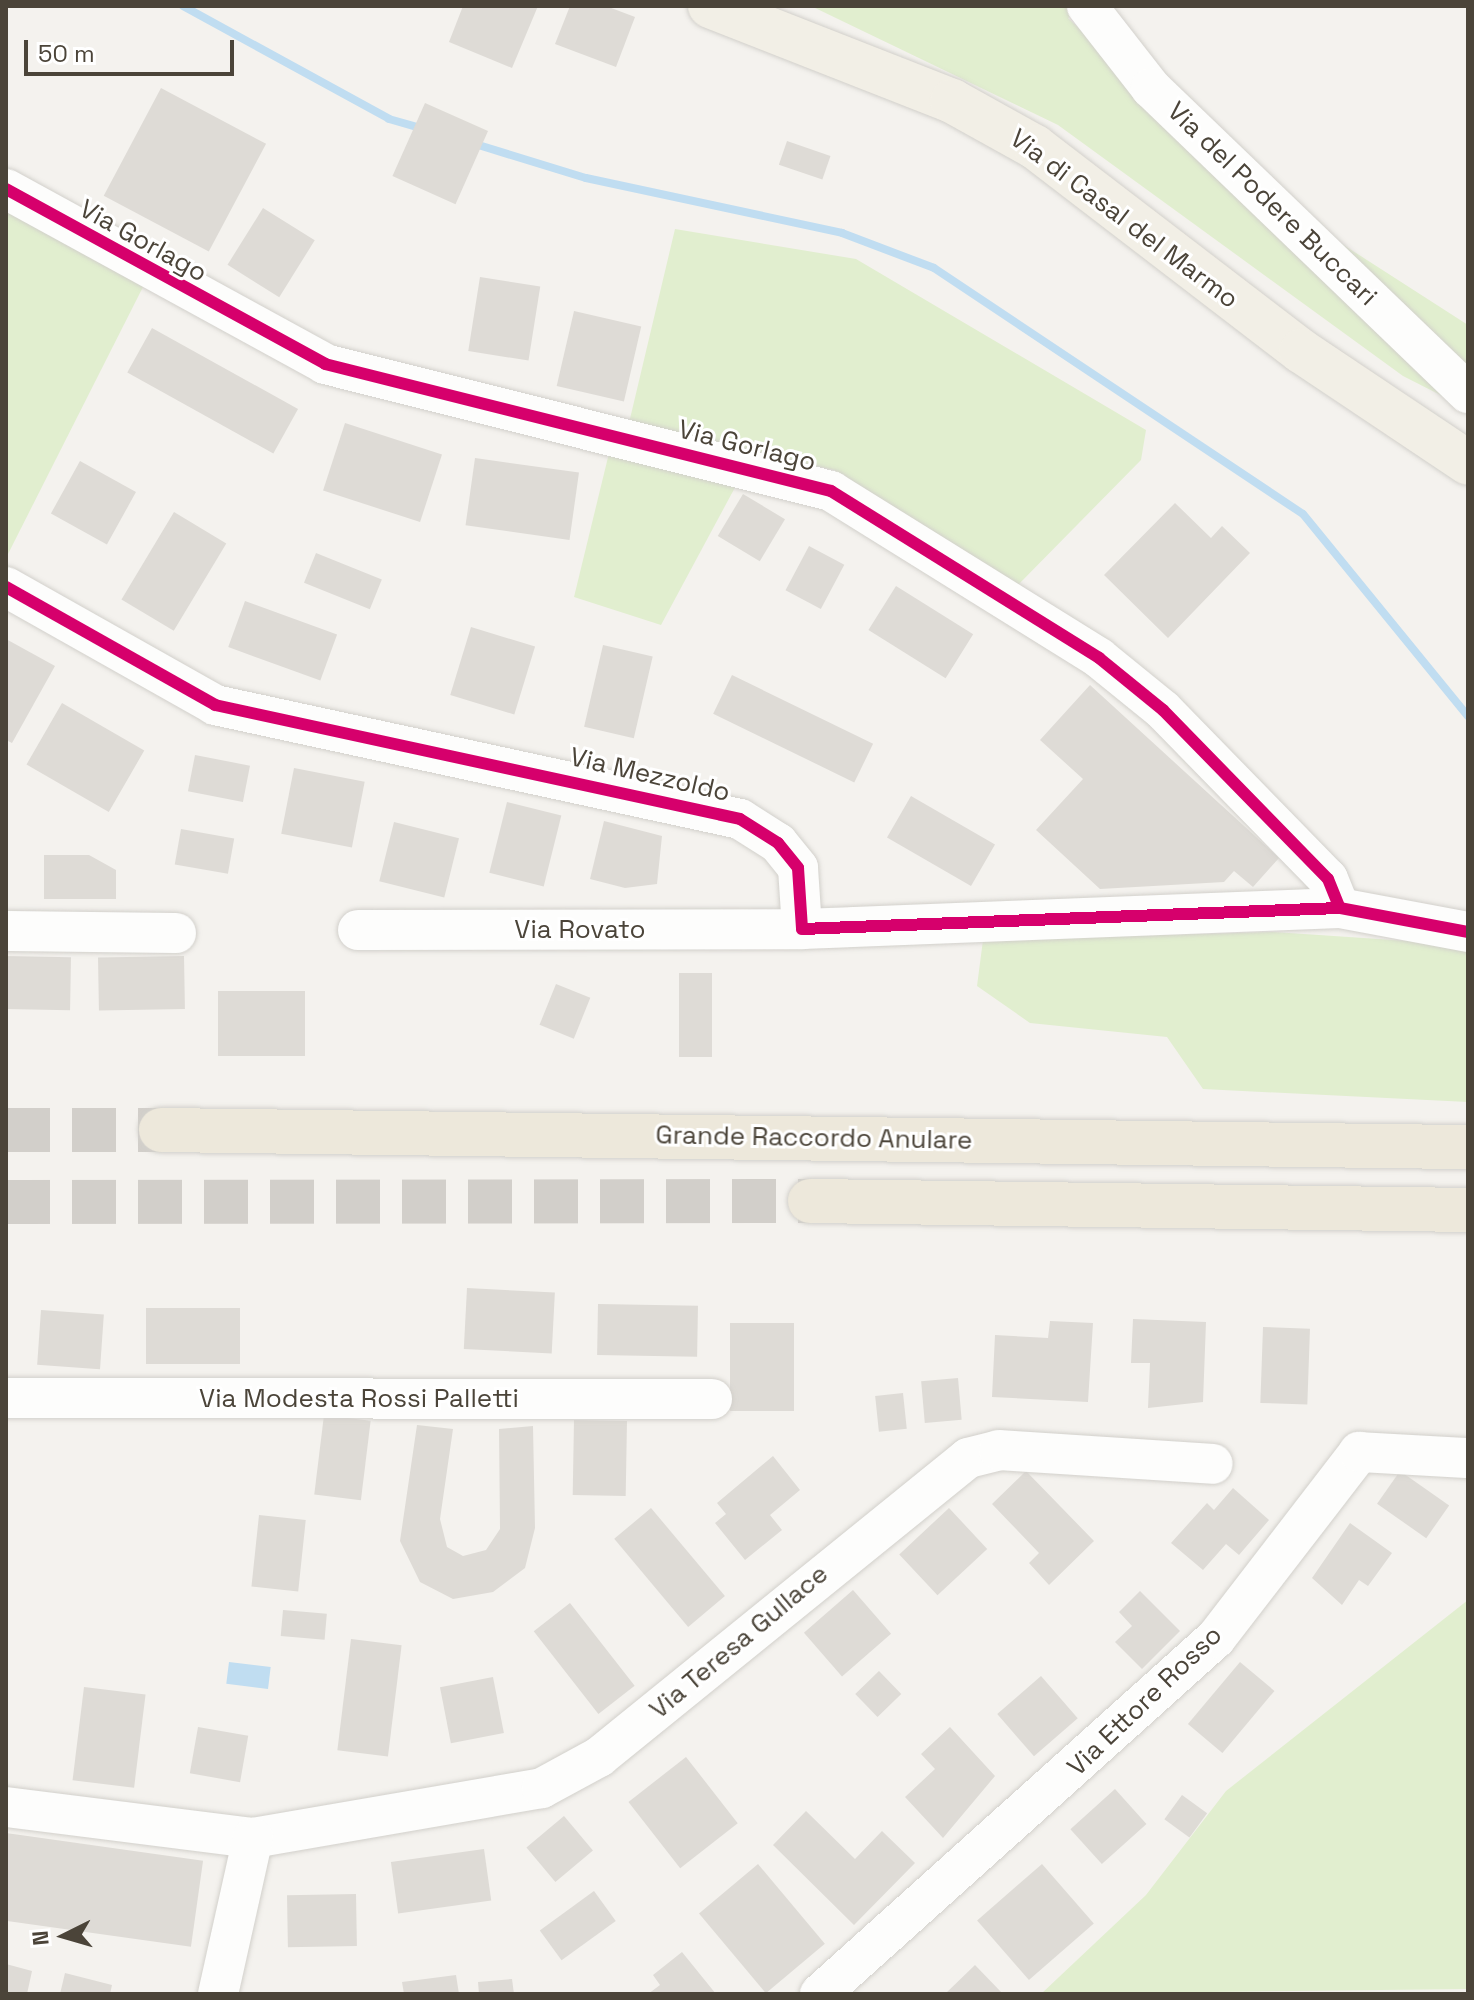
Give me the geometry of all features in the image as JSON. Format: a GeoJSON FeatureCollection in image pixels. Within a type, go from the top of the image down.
{"type":"FeatureCollection","features":[{"type":"Feature","properties":{"kind":"highway","name":"Grande Raccordo Anulare"},"geometry":{"type":"LineString","coordinates":[[161,1130],[1468,1147]]}},
{"type":"Feature","properties":{"kind":"highway"},"geometry":{"type":"LineString","coordinates":[[810,1201],[1468,1210]]}},
{"type":"Feature","properties":{"kind":"main road","name":"Via di Casal del Marmo"},"geometry":{"type":"LineString","coordinates":[[710,6],[952,101],[1035,147],[1301,351],[1468,463]]}},
{"type":"Feature","properties":{"kind":"street","name":"Via del Podere Buccari"},"geometry":{"type":"LineString","coordinates":[[1087,6],[1151,88],[1468,393]]}},
{"type":"Feature","properties":{"kind":"street","name":"Via Gorlago"},"geometry":{"type":"LineString","coordinates":[[6,189],[344,372],[831,491],[1099,658],[1163,710],[1328,879],[1340,908]]}},
{"type":"Feature","properties":{"kind":"street","name":"Via Mezzoldo"},"geometry":{"type":"LineString","coordinates":[[6,587],[215,705],[740,819],[778,843],[798,868],[802,929]]}},
{"type":"Feature","properties":{"kind":"street"},"geometry":{"type":"LineString","coordinates":[[802,929],[1340,908],[1468,932]]}},
{"type":"Feature","properties":{"kind":"street","name":"Via Rovato"},"geometry":{"type":"LineString","coordinates":[[358,930],[802,929]]}},
{"type":"Feature","properties":{"kind":"street"},"geometry":{"type":"LineString","coordinates":[[6,931],[176,933]]}},
{"type":"Feature","properties":{"kind":"street","name":"Via Modesta Rossi Palletti"},"geometry":{"type":"LineString","coordinates":[[6,1398],[712,1399]]}},
{"type":"Feature","properties":{"kind":"street","name":"Via Ettore Rosso"},"geometry":{"type":"LineString","coordinates":[[820,1994],[1216,1638],[1359,1452],[1468,1458]]}},
{"type":"Feature","properties":{"kind":"street","name":"Via Teresa Gullace"},"geometry":{"type":"LineString","coordinates":[[6,1807],[253,1838],[489,1802],[571,1777],[911,1500],[980,1453],[1213,1464]]}},
{"type":"Feature","properties":{"kind":"street"},"geometry":{"type":"LineString","coordinates":[[218,1994],[253,1838]]}},
{"type":"Feature","properties":{"kind":"green space"},"geometry":{"type":"Polygon","coordinates":[[[811,6],[1086,6],[1068,18],[1227,170],[1468,325],[1468,409],[1403,376],[1058,125],[811,6]]]}},
{"type":"Feature","properties":{"kind":"green space"},"geometry":{"type":"Polygon","coordinates":[[[6,205],[144,285],[6,558],[6,205]]]}},
{"type":"Feature","properties":{"kind":"green space"},"geometry":{"type":"Polygon","coordinates":[[[675,229],[856,259],[1146,430],[1141,460],[1013,590],[834,470],[629,423],[675,229]]]}},
{"type":"Feature","properties":{"kind":"green space"},"geometry":{"type":"Polygon","coordinates":[[[610,449],[739,480],[661,625],[574,597],[610,449]]]}},
{"type":"Feature","properties":{"kind":"green space"},"geometry":{"type":"Polygon","coordinates":[[[1274,932],[1468,945],[1468,1102],[1203,1089],[1167,1037],[1030,1023],[977,986],[983,940],[1274,932]]]}},
{"type":"Feature","properties":{"kind":"green space"},"geometry":{"type":"Polygon","coordinates":[[[1468,1600],[1468,1989],[1041,1994],[1146,1895],[1226,1791],[1468,1600]]]}},
{"type":"Feature","properties":{"kind":"water"},"geometry":{"type":"Polygon","coordinates":[[[229,1662],[271,1667],[268,1689],[226,1684],[229,1662]]]}},
{"type":"Feature","properties":{"kind":"building"},"geometry":{"type":"Polygon","coordinates":[[[463,6],[538,6],[512,68],[449,42],[463,6]]]}},
{"type":"Feature","properties":{"kind":"building"},"geometry":{"type":"Polygon","coordinates":[[[570,6],[606,6],[635,17],[616,67],[555,44],[570,6]]]}},
{"type":"Feature","properties":{"kind":"building"},"geometry":{"type":"Polygon","coordinates":[[[161,88],[266,144],[209,252],[104,196],[161,88]]]}},
{"type":"Feature","properties":{"kind":"building"},"geometry":{"type":"Polygon","coordinates":[[[425,103],[488,131],[455,204],[392,176],[425,103]]]}},
{"type":"Feature","properties":{"kind":"building"},"geometry":{"type":"Polygon","coordinates":[[[787,141],[830,156],[822,180],[779,165],[787,141]]]}},
{"type":"Feature","properties":{"kind":"building"},"geometry":{"type":"Polygon","coordinates":[[[263,208],[315,240],[279,297],[227,265],[263,208]]]}},
{"type":"Feature","properties":{"kind":"building"},"geometry":{"type":"Polygon","coordinates":[[[480,277],[540,287],[529,361],[468,351],[480,277]]]}},
{"type":"Feature","properties":{"kind":"building"},"geometry":{"type":"Polygon","coordinates":[[[574,311],[641,327],[624,402],[557,386],[574,311]]]}},
{"type":"Feature","properties":{"kind":"building"},"geometry":{"type":"Polygon","coordinates":[[[152,328],[298,409],[273,454],[127,373],[152,328]]]}},
{"type":"Feature","properties":{"kind":"building"},"geometry":{"type":"Polygon","coordinates":[[[345,423],[442,455],[420,522],[323,491],[345,423]]]}},
{"type":"Feature","properties":{"kind":"building"},"geometry":{"type":"Polygon","coordinates":[[[475,458],[579,473],[570,540],[466,525],[475,458]]]}},
{"type":"Feature","properties":{"kind":"building"},"geometry":{"type":"Polygon","coordinates":[[[80,461],[136,492],[107,545],[51,513],[80,461]]]}},
{"type":"Feature","properties":{"kind":"building"},"geometry":{"type":"Polygon","coordinates":[[[743,494],[785,519],[760,561],[718,536],[743,494]]]}},
{"type":"Feature","properties":{"kind":"building"},"geometry":{"type":"Polygon","coordinates":[[[1175,503],[1211,538],[1222,526],[1250,553],[1168,638],[1104,575],[1175,503]]]}},
{"type":"Feature","properties":{"kind":"building"},"geometry":{"type":"Polygon","coordinates":[[[174,512],[226,543],[174,631],[121,599],[174,512]]]}},
{"type":"Feature","properties":{"kind":"building"},"geometry":{"type":"Polygon","coordinates":[[[809,546],[844,565],[821,609],[786,590],[809,546]]]}},
{"type":"Feature","properties":{"kind":"building"},"geometry":{"type":"Polygon","coordinates":[[[316,553],[382,580],[370,609],[304,583],[316,553]]]}},
{"type":"Feature","properties":{"kind":"building"},"geometry":{"type":"Polygon","coordinates":[[[896,586],[973,634],[946,678],[868,630],[896,586]]]}},
{"type":"Feature","properties":{"kind":"building"},"geometry":{"type":"Polygon","coordinates":[[[245,601],[337,635],[320,681],[228,647],[245,601]]]}},
{"type":"Feature","properties":{"kind":"building"},"geometry":{"type":"Polygon","coordinates":[[[471,627],[535,647],[514,714],[450,695],[471,627]]]}},
{"type":"Feature","properties":{"kind":"building"},"geometry":{"type":"Polygon","coordinates":[[[6,639],[55,666],[12,743],[6,740],[6,639]]]}},
{"type":"Feature","properties":{"kind":"building"},"geometry":{"type":"Polygon","coordinates":[[[603,645],[653,656],[634,738],[584,727],[603,645]]]}},
{"type":"Feature","properties":{"kind":"building"},"geometry":{"type":"Polygon","coordinates":[[[732,675],[873,744],[854,782],[713,714],[732,675]]]}},
{"type":"Feature","properties":{"kind":"building"},"geometry":{"type":"Polygon","coordinates":[[[1090,685],[1279,858],[1253,887],[1234,871],[1224,882],[1100,889],[1036,830],[1083,779],[1040,740],[1090,685]]]}},
{"type":"Feature","properties":{"kind":"building"},"geometry":{"type":"Polygon","coordinates":[[[62,703],[144,750],[109,812],[26,764],[62,703]]]}},
{"type":"Feature","properties":{"kind":"building"},"geometry":{"type":"Polygon","coordinates":[[[195,755],[250,766],[243,802],[188,791],[195,755]]]}},
{"type":"Feature","properties":{"kind":"building"},"geometry":{"type":"Polygon","coordinates":[[[294,768],[365,782],[352,848],[281,834],[294,768]]]}},
{"type":"Feature","properties":{"kind":"building"},"geometry":{"type":"Polygon","coordinates":[[[911,796],[995,844],[971,886],[887,838],[911,796]]]}},
{"type":"Feature","properties":{"kind":"building"},"geometry":{"type":"Polygon","coordinates":[[[507,802],[561,816],[544,886],[489,873],[507,802]]]}},
{"type":"Feature","properties":{"kind":"building"},"geometry":{"type":"Polygon","coordinates":[[[604,821],[662,836],[657,884],[625,888],[590,879],[604,821]]]}},
{"type":"Feature","properties":{"kind":"building"},"geometry":{"type":"Polygon","coordinates":[[[394,822],[459,838],[444,897],[379,881],[394,822]]]}},
{"type":"Feature","properties":{"kind":"building"},"geometry":{"type":"Polygon","coordinates":[[[181,829],[234,838],[228,874],[175,864],[181,829]]]}},
{"type":"Feature","properties":{"kind":"building"},"geometry":{"type":"Polygon","coordinates":[[[44,855],[89,855],[116,870],[116,899],[44,899],[44,855]]]}},
{"type":"Feature","properties":{"kind":"building"},"geometry":{"type":"Polygon","coordinates":[[[6,956],[71,957],[70,1010],[6,1009],[6,956]]]}},
{"type":"Feature","properties":{"kind":"building"},"geometry":{"type":"Polygon","coordinates":[[[184,956],[185,1009],[99,1010],[98,958],[184,956]]]}},
{"type":"Feature","properties":{"kind":"building"},"geometry":{"type":"Polygon","coordinates":[[[679,973],[712,973],[712,1057],[679,1057],[679,973]]]}},
{"type":"Feature","properties":{"kind":"building"},"geometry":{"type":"Polygon","coordinates":[[[556,984],[590,998],[574,1039],[540,1025],[556,984]]]}},
{"type":"Feature","properties":{"kind":"building"},"geometry":{"type":"Polygon","coordinates":[[[218,991],[305,991],[305,1056],[218,1056],[218,991]]]}},
{"type":"Feature","properties":{"kind":"building"},"geometry":{"type":"Polygon","coordinates":[[[467,1288],[555,1293],[552,1354],[464,1349],[467,1288]]]}},
{"type":"Feature","properties":{"kind":"building"},"geometry":{"type":"Polygon","coordinates":[[[598,1304],[698,1306],[697,1357],[597,1355],[598,1304]]]}},
{"type":"Feature","properties":{"kind":"building"},"geometry":{"type":"Polygon","coordinates":[[[146,1308],[240,1308],[240,1364],[146,1364],[146,1308]]]}},
{"type":"Feature","properties":{"kind":"building"},"geometry":{"type":"Polygon","coordinates":[[[41,1310],[104,1314],[100,1369],[37,1365],[41,1310]]]}},
{"type":"Feature","properties":{"kind":"building"},"geometry":{"type":"Polygon","coordinates":[[[1133,1319],[1206,1322],[1203,1402],[1148,1408],[1150,1363],[1131,1363],[1133,1319]]]}},
{"type":"Feature","properties":{"kind":"building"},"geometry":{"type":"Polygon","coordinates":[[[1050,1321],[1093,1323],[1088,1402],[992,1397],[995,1335],[1048,1338],[1050,1321]]]}},
{"type":"Feature","properties":{"kind":"building"},"geometry":{"type":"Polygon","coordinates":[[[730,1323],[794,1323],[794,1411],[730,1411],[730,1323]]]}},
{"type":"Feature","properties":{"kind":"building"},"geometry":{"type":"Polygon","coordinates":[[[1263,1327],[1310,1329],[1307,1405],[1260,1403],[1263,1327]]]}},
{"type":"Feature","properties":{"kind":"building"},"geometry":{"type":"Polygon","coordinates":[[[958,1378],[962,1420],[925,1423],[921,1381],[958,1378]]]}},
{"type":"Feature","properties":{"kind":"building"},"geometry":{"type":"Polygon","coordinates":[[[903,1393],[907,1429],[879,1432],[875,1396],[903,1393]]]}},
{"type":"Feature","properties":{"kind":"building"},"geometry":{"type":"Polygon","coordinates":[[[324,1415],[371,1421],[361,1500],[314,1494],[324,1415]]]}},
{"type":"Feature","properties":{"kind":"building"},"geometry":{"type":"Polygon","coordinates":[[[574,1420],[627,1421],[626,1496],[573,1495],[574,1420]]]}},
{"type":"Feature","properties":{"kind":"building"},"geometry":{"type":"Polygon","coordinates":[[[417,1425],[453,1429],[440,1519],[447,1547],[463,1556],[486,1550],[500,1529],[499,1429],[533,1426],[535,1528],[525,1568],[493,1592],[453,1599],[420,1582],[400,1541],[417,1425]]]}},
{"type":"Feature","properties":{"kind":"building"},"geometry":{"type":"Polygon","coordinates":[[[773,1456],[800,1490],[770,1515],[782,1530],[745,1560],[715,1523],[726,1514],[717,1503],[773,1456]]]}},
{"type":"Feature","properties":{"kind":"building"},"geometry":{"type":"Polygon","coordinates":[[[1026,1471],[1094,1541],[1049,1585],[1029,1563],[1039,1553],[992,1504],[1026,1471]]]}},
{"type":"Feature","properties":{"kind":"building"},"geometry":{"type":"Polygon","coordinates":[[[1400,1471],[1449,1505],[1426,1538],[1377,1504],[1400,1471]]]}},
{"type":"Feature","properties":{"kind":"building"},"geometry":{"type":"Polygon","coordinates":[[[1233,1488],[1269,1520],[1239,1555],[1226,1544],[1203,1570],[1171,1543],[1207,1503],[1214,1510],[1233,1488]]]}},
{"type":"Feature","properties":{"kind":"building"},"geometry":{"type":"Polygon","coordinates":[[[651,1508],[725,1596],[688,1627],[614,1539],[651,1508]]]}},
{"type":"Feature","properties":{"kind":"building"},"geometry":{"type":"Polygon","coordinates":[[[949,1508],[987,1549],[937,1595],[899,1554],[949,1508]]]}},
{"type":"Feature","properties":{"kind":"building"},"geometry":{"type":"Polygon","coordinates":[[[259,1515],[306,1520],[298,1592],[251,1587],[259,1515]]]}},
{"type":"Feature","properties":{"kind":"building"},"geometry":{"type":"Polygon","coordinates":[[[1350,1523],[1392,1553],[1368,1586],[1359,1580],[1342,1605],[1312,1578],[1350,1523]]]}},
{"type":"Feature","properties":{"kind":"building"},"geometry":{"type":"Polygon","coordinates":[[[853,1590],[891,1634],[842,1676],[804,1633],[853,1590]]]}},
{"type":"Feature","properties":{"kind":"building"},"geometry":{"type":"Polygon","coordinates":[[[1140,1591],[1180,1631],[1142,1669],[1115,1642],[1132,1626],[1119,1612],[1140,1591]]]}},
{"type":"Feature","properties":{"kind":"building"},"geometry":{"type":"Polygon","coordinates":[[[570,1603],[635,1686],[598,1714],[534,1631],[570,1603]]]}},
{"type":"Feature","properties":{"kind":"building"},"geometry":{"type":"Polygon","coordinates":[[[283,1610],[327,1614],[325,1640],[281,1636],[283,1610]]]}},
{"type":"Feature","properties":{"kind":"building"},"geometry":{"type":"Polygon","coordinates":[[[351,1639],[402,1645],[388,1756],[337,1750],[351,1639]]]}},
{"type":"Feature","properties":{"kind":"building"},"geometry":{"type":"Polygon","coordinates":[[[1240,1662],[1274,1691],[1222,1753],[1188,1724],[1240,1662]]]}},
{"type":"Feature","properties":{"kind":"building"},"geometry":{"type":"Polygon","coordinates":[[[879,1671],[901,1694],[877,1717],[855,1694],[879,1671]]]}},
{"type":"Feature","properties":{"kind":"building"},"geometry":{"type":"Polygon","coordinates":[[[1041,1676],[1078,1718],[1034,1756],[997,1714],[1041,1676]]]}},
{"type":"Feature","properties":{"kind":"building"},"geometry":{"type":"Polygon","coordinates":[[[493,1677],[504,1733],[451,1743],[440,1687],[493,1677]]]}},
{"type":"Feature","properties":{"kind":"building"},"geometry":{"type":"Polygon","coordinates":[[[84,1687],[146,1695],[134,1788],[73,1780],[84,1687]]]}},
{"type":"Feature","properties":{"kind":"building"},"geometry":{"type":"Polygon","coordinates":[[[198,1727],[248,1736],[240,1782],[190,1773],[198,1727]]]}},
{"type":"Feature","properties":{"kind":"building"},"geometry":{"type":"Polygon","coordinates":[[[950,1727],[995,1776],[943,1838],[905,1797],[935,1769],[921,1754],[950,1727]]]}},
{"type":"Feature","properties":{"kind":"building"},"geometry":{"type":"Polygon","coordinates":[[[686,1757],[738,1823],[680,1868],[628,1802],[686,1757]]]}},
{"type":"Feature","properties":{"kind":"building"},"geometry":{"type":"Polygon","coordinates":[[[1115,1789],[1146,1824],[1102,1864],[1070,1829],[1115,1789]]]}},
{"type":"Feature","properties":{"kind":"building"},"geometry":{"type":"Polygon","coordinates":[[[1182,1795],[1207,1813],[1189,1837],[1164,1819],[1182,1795]]]}},
{"type":"Feature","properties":{"kind":"building"},"geometry":{"type":"Polygon","coordinates":[[[806,1811],[855,1859],[882,1831],[915,1863],[854,1925],[773,1845],[806,1811]]]}},
{"type":"Feature","properties":{"kind":"building"},"geometry":{"type":"Polygon","coordinates":[[[564,1816],[593,1850],[555,1882],[526,1847],[564,1816]]]}},
{"type":"Feature","properties":{"kind":"building"},"geometry":{"type":"Polygon","coordinates":[[[6,1833],[203,1861],[191,1947],[6,1921],[6,1833]]]}},
{"type":"Feature","properties":{"kind":"building"},"geometry":{"type":"Polygon","coordinates":[[[484,1849],[491,1900],[398,1914],[391,1862],[484,1849]]]}},
{"type":"Feature","properties":{"kind":"building"},"geometry":{"type":"Polygon","coordinates":[[[758,1864],[825,1944],[766,1993],[699,1913],[758,1864]]]}},
{"type":"Feature","properties":{"kind":"building"},"geometry":{"type":"Polygon","coordinates":[[[1042,1864],[1094,1924],[1029,1980],[977,1920],[1042,1864]]]}},
{"type":"Feature","properties":{"kind":"building"},"geometry":{"type":"Polygon","coordinates":[[[594,1891],[616,1921],[562,1960],[540,1930],[594,1891]]]}},
{"type":"Feature","properties":{"kind":"building"},"geometry":{"type":"Polygon","coordinates":[[[356,1894],[357,1946],[288,1947],[287,1895],[356,1894]]]}},
{"type":"Feature","properties":{"kind":"building"},"geometry":{"type":"Polygon","coordinates":[[[682,1952],[716,1994],[648,1994],[660,1985],[653,1975],[682,1952]]]}},
{"type":"Feature","properties":{"kind":"building"},"geometry":{"type":"Polygon","coordinates":[[[6,1964],[32,1971],[27,1994],[6,1994],[6,1964]]]}},
{"type":"Feature","properties":{"kind":"building"},"geometry":{"type":"Polygon","coordinates":[[[975,1965],[1003,1994],[945,1994],[975,1965]]]}},
{"type":"Feature","properties":{"kind":"building"},"geometry":{"type":"Polygon","coordinates":[[[65,1973],[112,1985],[110,1994],[60,1994],[65,1973]]]}},
{"type":"Feature","properties":{"kind":"building"},"geometry":{"type":"Polygon","coordinates":[[[456,1975],[459,1994],[404,1994],[402,1982],[456,1975]]]}},
{"type":"Feature","properties":{"kind":"building"},"geometry":{"type":"Polygon","coordinates":[[[512,1979],[514,1994],[479,1994],[478,1982],[512,1979]]]}},
{"type":"Feature","properties":{"kind":"waterway"},"geometry":{"type":"LineString","coordinates":[[183,6],[389,119],[424,129]]}},
{"type":"Feature","properties":{"kind":"waterway"},"geometry":{"type":"LineString","coordinates":[[472,143],[586,178],[842,233],[934,268],[1303,514],[1468,716]]}},
{"type":"Feature","properties":{"kind":"tunnel"},"geometry":{"type":"LineString","coordinates":[[6,1130],[161,1130]]}},
{"type":"Feature","properties":{"kind":"tunnel"},"geometry":{"type":"LineString","coordinates":[[6,1202],[810,1201]]}},
{"type":"Feature","properties":{"kind":"cycle path"},"geometry":{"type":"LineString","coordinates":[[6,189],[325,364],[831,491],[1099,658],[1163,710],[1328,879],[1340,908],[1468,932]]}},
{"type":"Feature","properties":{"kind":"cycle path"},"geometry":{"type":"LineString","coordinates":[[6,587],[215,705],[740,819],[778,843],[798,868],[802,929],[1340,908]]}}]}
